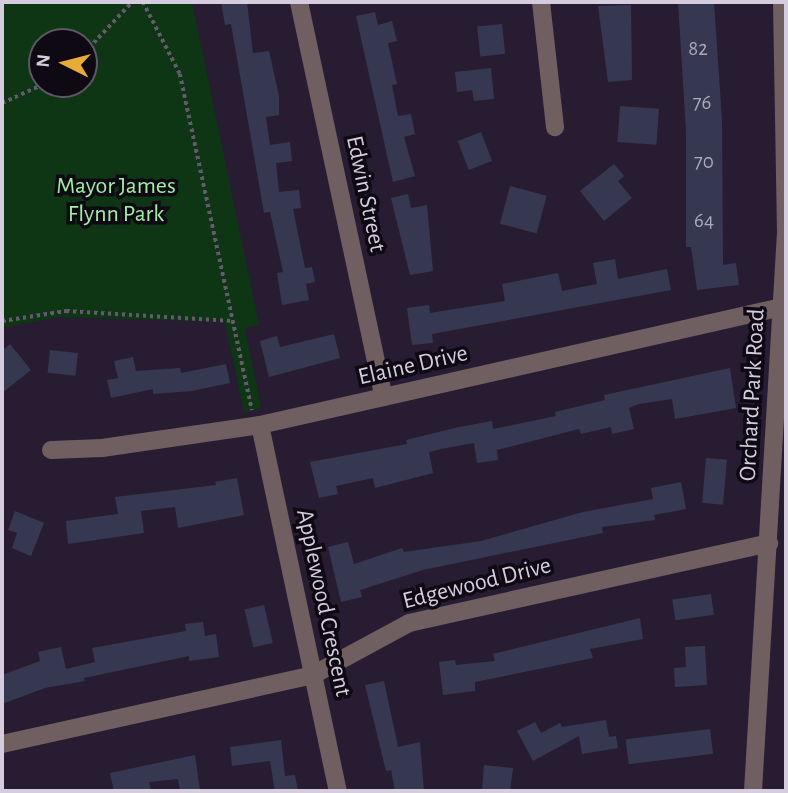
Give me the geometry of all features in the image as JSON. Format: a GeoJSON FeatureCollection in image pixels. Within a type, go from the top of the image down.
{"type":"FeatureCollection","features":[{"type":"Feature","properties":{"kind":"street","name":"Edwin Street"},"geometry":{"type":"LineString","coordinates":[[299,2],[384,397]]}},
{"type":"Feature","properties":{"kind":"street"},"geometry":{"type":"LineString","coordinates":[[541,2],[555,127]]}},
{"type":"Feature","properties":{"kind":"street","name":"Orchard Park Road"},"geometry":{"type":"LineString","coordinates":[[753,791],[769,543],[781,436],[782,307],[786,232],[782,2]]}},
{"type":"Feature","properties":{"kind":"street","name":"Elaine Drive"},"geometry":{"type":"LineString","coordinates":[[51,450],[102,448],[258,425],[782,307]]}},
{"type":"Feature","properties":{"kind":"street","name":"Applewood Crescent"},"geometry":{"type":"LineString","coordinates":[[258,425],[338,791]]}},
{"type":"Feature","properties":{"kind":"street","name":"Edgewood Drive"},"geometry":{"type":"LineString","coordinates":[[2,744],[313,675],[409,623],[769,543]]}},
{"type":"Feature","properties":{"kind":"path"},"geometry":{"type":"LineString","coordinates":[[98,38],[132,2]]}},
{"type":"Feature","properties":{"kind":"path"},"geometry":{"type":"LineString","coordinates":[[143,2],[180,74],[258,425]]}},
{"type":"Feature","properties":{"kind":"path"},"geometry":{"type":"LineString","coordinates":[[2,103],[28,91]]}},
{"type":"Feature","properties":{"kind":"path"},"geometry":{"type":"LineString","coordinates":[[2,321],[66,311],[233,321]]}},
{"type":"Feature","properties":{"kind":"green space","name":"Mayor James Flynn Park"},"geometry":{"type":"Polygon","coordinates":[[[2,2],[192,2],[259,325],[245,328],[261,408],[244,412],[225,322],[59,317],[2,328],[2,2]]]}},
{"type":"Feature","properties":{"kind":"building"},"geometry":{"type":"Polygon","coordinates":[[[221,2],[247,2],[253,53],[269,51],[279,96],[279,115],[266,117],[270,145],[290,142],[292,161],[276,163],[279,192],[299,190],[301,208],[293,209],[305,268],[312,267],[315,282],[306,284],[309,300],[282,305],[277,273],[283,272],[270,212],[264,213],[231,24],[225,25],[221,2]]]}},
{"type":"Feature","properties":{"kind":"building"},"geometry":{"type":"Polygon","coordinates":[[[678,2],[714,2],[722,120],[723,265],[736,263],[739,285],[697,290],[691,247],[686,247],[686,131],[678,2]]]}},
{"type":"Feature","properties":{"kind":"building"},"geometry":{"type":"Polygon","coordinates":[[[631,5],[632,80],[608,82],[598,6],[631,5]]]}},
{"type":"Feature","properties":{"kind":"building"},"geometry":{"type":"Polygon","coordinates":[[[375,12],[378,25],[392,21],[397,41],[388,43],[397,84],[392,85],[398,116],[411,114],[415,134],[404,137],[415,176],[393,182],[356,16],[375,12]]]}},
{"type":"Feature","properties":{"kind":"building"},"geometry":{"type":"Polygon","coordinates":[[[502,24],[505,54],[480,56],[477,27],[502,24]]]}},
{"type":"Feature","properties":{"kind":"building"},"geometry":{"type":"Polygon","coordinates":[[[491,68],[494,99],[474,101],[472,90],[457,92],[455,72],[491,68]]]}},
{"type":"Feature","properties":{"kind":"building"},"geometry":{"type":"Polygon","coordinates":[[[620,106],[659,109],[656,145],[617,142],[620,106]]]}},
{"type":"Feature","properties":{"kind":"building"},"geometry":{"type":"Polygon","coordinates":[[[481,132],[492,161],[469,170],[458,141],[481,132]]]}},
{"type":"Feature","properties":{"kind":"building"},"geometry":{"type":"Polygon","coordinates":[[[614,164],[624,176],[618,181],[632,198],[604,221],[580,191],[614,164]]]}},
{"type":"Feature","properties":{"kind":"building"},"geometry":{"type":"Polygon","coordinates":[[[510,186],[547,196],[537,234],[500,224],[510,186]]]}},
{"type":"Feature","properties":{"kind":"building"},"geometry":{"type":"Polygon","coordinates":[[[408,194],[411,208],[427,205],[433,271],[410,275],[391,198],[408,194]]]}},
{"type":"Feature","properties":{"kind":"building"},"geometry":{"type":"Polygon","coordinates":[[[615,259],[618,279],[667,269],[671,290],[432,334],[433,343],[412,345],[407,308],[429,305],[430,313],[505,301],[502,284],[558,273],[562,291],[597,284],[593,263],[615,259]]]}},
{"type":"Feature","properties":{"kind":"building"},"geometry":{"type":"Polygon","coordinates":[[[334,334],[340,358],[269,377],[260,341],[277,336],[280,347],[334,334]]]}},
{"type":"Feature","properties":{"kind":"building"},"geometry":{"type":"Polygon","coordinates":[[[10,344],[31,370],[2,393],[2,351],[10,344]]]}},
{"type":"Feature","properties":{"kind":"building"},"geometry":{"type":"Polygon","coordinates":[[[50,350],[78,353],[75,376],[48,373],[50,350]]]}},
{"type":"Feature","properties":{"kind":"building"},"geometry":{"type":"Polygon","coordinates":[[[133,357],[136,371],[180,368],[181,373],[226,364],[230,383],[192,391],[153,394],[153,389],[111,398],[107,380],[118,378],[114,361],[133,357]]]}},
{"type":"Feature","properties":{"kind":"building"},"geometry":{"type":"Polygon","coordinates":[[[730,368],[736,408],[675,419],[672,399],[639,404],[629,408],[634,429],[612,434],[611,427],[581,434],[579,429],[497,450],[498,460],[477,463],[474,443],[441,449],[429,452],[433,473],[375,488],[373,478],[336,486],[338,494],[319,498],[310,462],[407,444],[406,440],[459,427],[492,421],[493,429],[556,416],[555,412],[605,400],[604,395],[730,368]]]}},
{"type":"Feature","properties":{"kind":"building"},"geometry":{"type":"Polygon","coordinates":[[[706,458],[727,460],[723,505],[702,503],[706,458]]]}},
{"type":"Feature","properties":{"kind":"building"},"geometry":{"type":"Polygon","coordinates":[[[237,478],[244,515],[178,528],[175,507],[141,511],[144,533],[68,544],[66,521],[118,514],[115,497],[216,485],[215,482],[237,478]]]}},
{"type":"Feature","properties":{"kind":"building"},"geometry":{"type":"Polygon","coordinates":[[[681,482],[686,509],[654,515],[655,520],[602,527],[603,533],[423,570],[360,590],[362,597],[341,602],[328,547],[348,542],[354,564],[402,548],[404,552],[481,541],[583,512],[653,499],[651,488],[681,482]]]}},
{"type":"Feature","properties":{"kind":"building"},"geometry":{"type":"Polygon","coordinates":[[[15,511],[44,523],[31,556],[12,548],[17,533],[8,530],[15,511]]]}},
{"type":"Feature","properties":{"kind":"building"},"geometry":{"type":"Polygon","coordinates":[[[711,594],[714,615],[675,620],[672,599],[711,594]]]}},
{"type":"Feature","properties":{"kind":"building"},"geometry":{"type":"Polygon","coordinates":[[[264,605],[273,643],[253,647],[245,609],[264,605]]]}},
{"type":"Feature","properties":{"kind":"building"},"geometry":{"type":"Polygon","coordinates":[[[640,618],[643,639],[590,649],[593,658],[475,682],[475,691],[443,695],[439,662],[455,660],[456,665],[495,661],[493,654],[640,618]]]}},
{"type":"Feature","properties":{"kind":"building"},"geometry":{"type":"Polygon","coordinates":[[[203,622],[205,636],[216,634],[219,657],[189,661],[189,656],[84,678],[85,681],[45,688],[2,704],[2,675],[40,661],[38,652],[61,647],[66,669],[95,662],[92,648],[186,631],[185,624],[203,622]]]}},
{"type":"Feature","properties":{"kind":"building"},"geometry":{"type":"Polygon","coordinates":[[[705,646],[707,685],[675,687],[674,668],[686,667],[685,647],[705,646]]]}},
{"type":"Feature","properties":{"kind":"building"},"geometry":{"type":"Polygon","coordinates":[[[384,681],[398,747],[420,742],[424,791],[395,791],[391,770],[386,771],[365,685],[384,681]]]}},
{"type":"Feature","properties":{"kind":"building"},"geometry":{"type":"Polygon","coordinates":[[[606,720],[609,737],[616,736],[618,748],[582,754],[579,736],[533,761],[517,731],[535,722],[541,733],[560,723],[562,727],[606,720]]]}},
{"type":"Feature","properties":{"kind":"building"},"geometry":{"type":"Polygon","coordinates":[[[710,729],[713,754],[629,764],[626,739],[710,729]]]}},
{"type":"Feature","properties":{"kind":"building"},"geometry":{"type":"Polygon","coordinates":[[[281,740],[285,776],[295,775],[298,791],[275,791],[270,761],[232,766],[230,747],[281,740]]]}},
{"type":"Feature","properties":{"kind":"building"},"geometry":{"type":"Polygon","coordinates":[[[195,755],[200,791],[180,791],[178,779],[149,782],[151,791],[114,791],[110,773],[195,755]]]}},
{"type":"Feature","properties":{"kind":"building"},"geometry":{"type":"Polygon","coordinates":[[[484,765],[513,768],[510,791],[482,791],[484,765]]]}}]}
